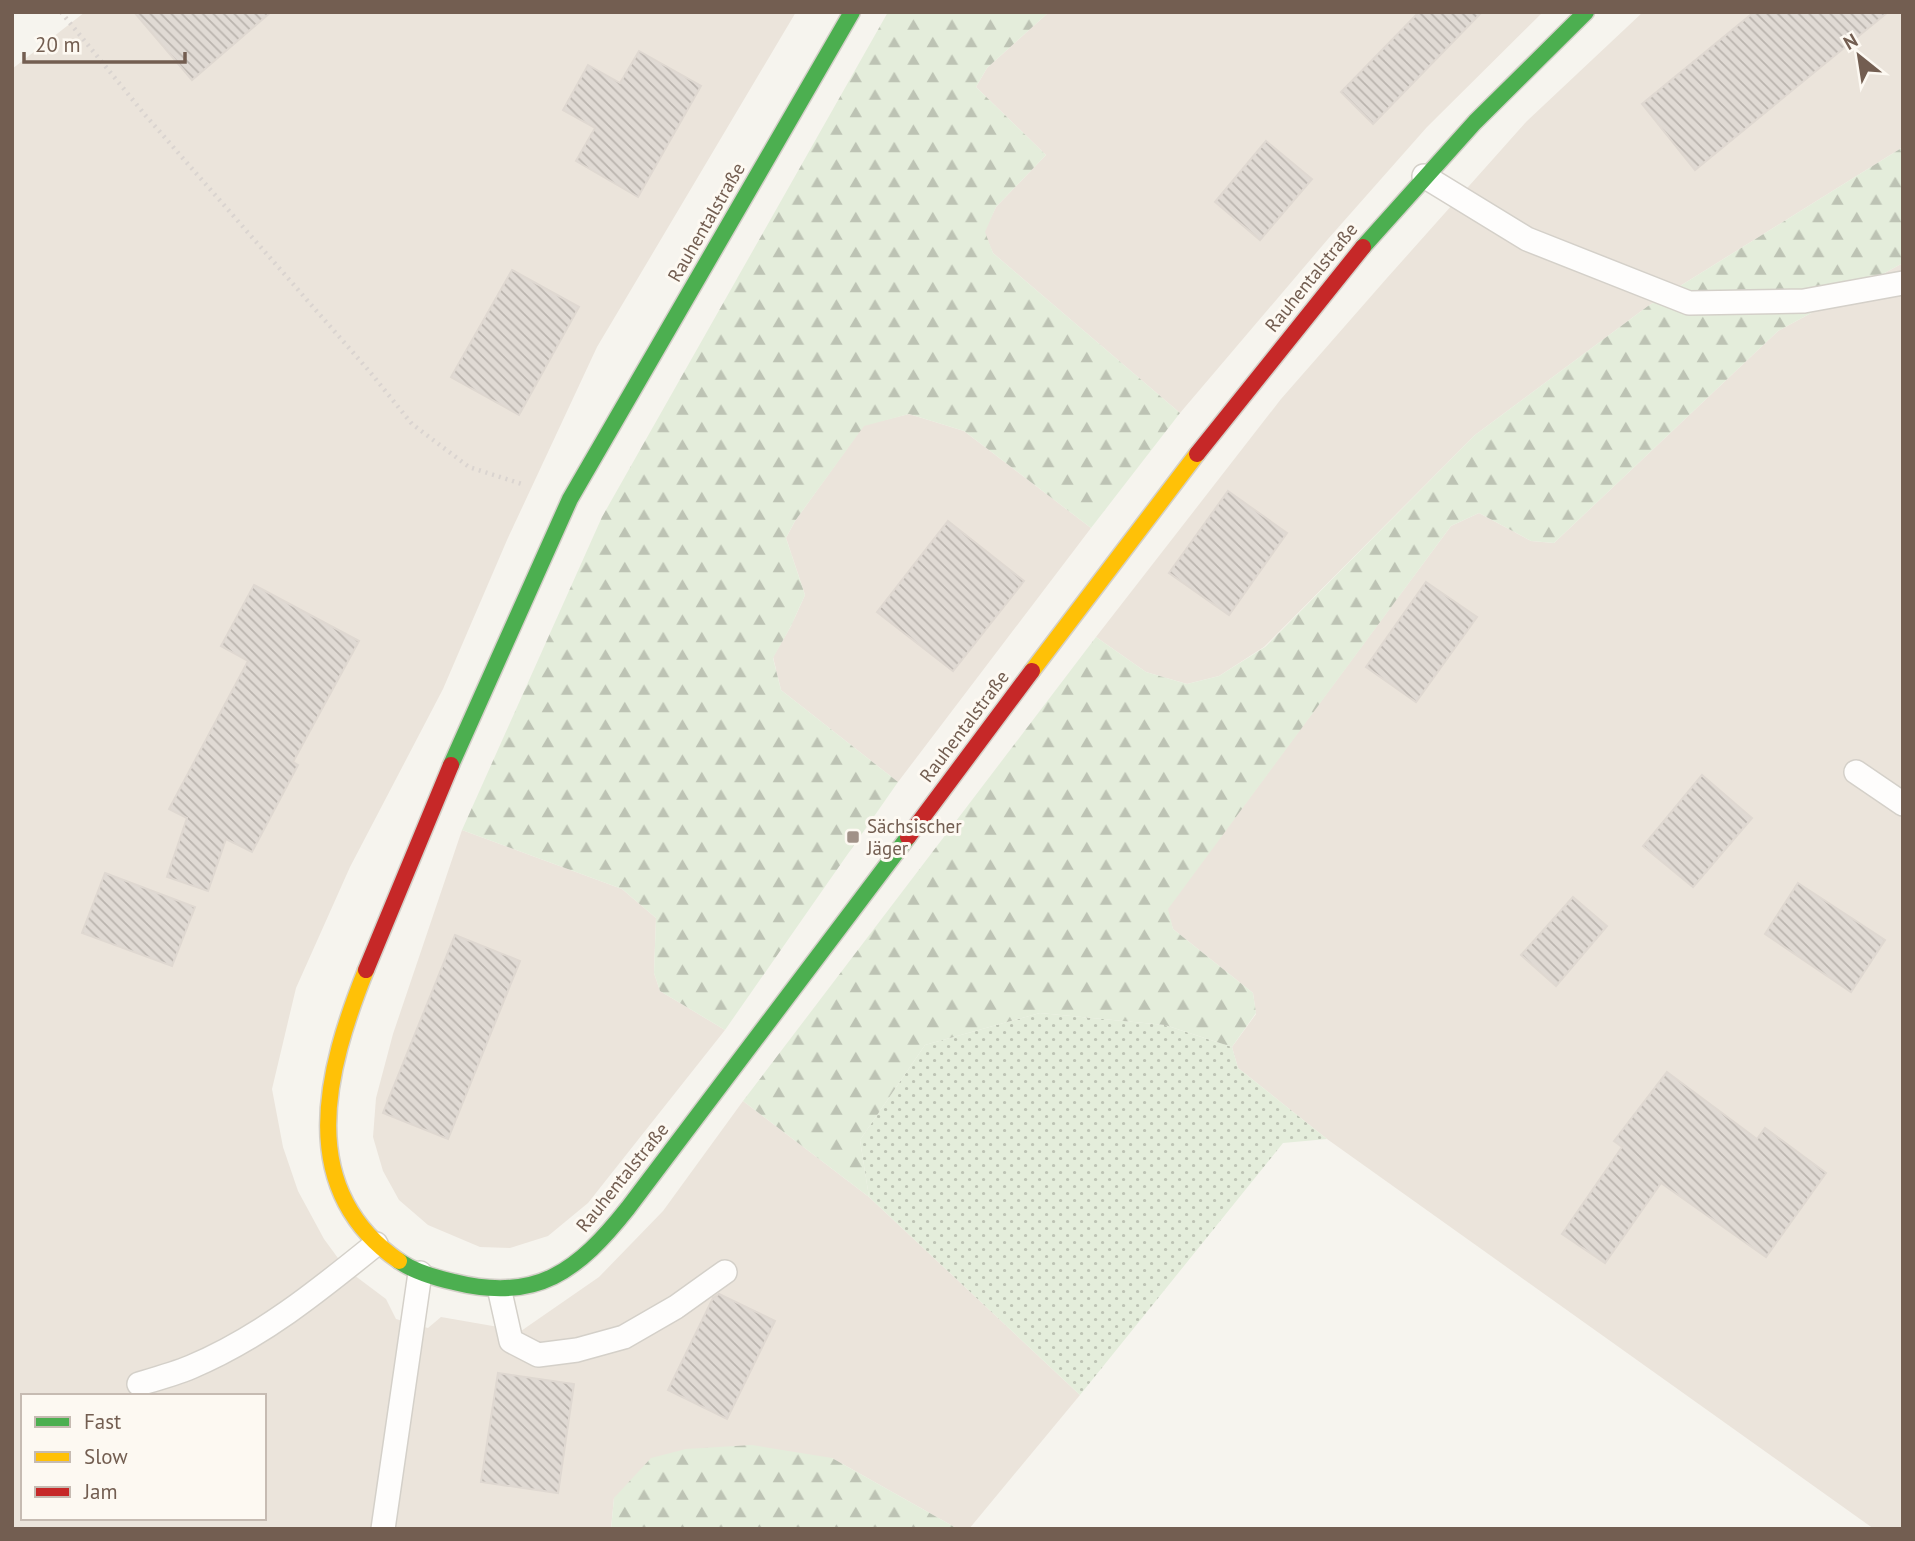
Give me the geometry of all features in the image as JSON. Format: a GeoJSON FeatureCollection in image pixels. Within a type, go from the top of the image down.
{"type":"FeatureCollection","features":[{"type":"Feature","properties":{"kind":"street","name":"Rauhentalstraße"},"geometry":{"type":"LineString","coordinates":[[852,12],[567,505],[501,647],[439,792],[336,1056],[327,1112],[329,1152],[341,1194],[354,1220],[376,1244],[420,1273],[500,1292],[533,1286],[574,1265],[603,1238],[730,1075],[1069,621],[1352,258],[1424,176],[1533,61],[1586,12]]}},
{"type":"Feature","properties":{"kind":"lane"},"geometry":{"type":"LineString","coordinates":[[1424,176],[1527,239],[1689,303],[1804,301],[1903,283]]}},
{"type":"Feature","properties":{"kind":"lane"},"geometry":{"type":"LineString","coordinates":[[1856,772],[1903,804]]}},
{"type":"Feature","properties":{"kind":"lane"},"geometry":{"type":"LineString","coordinates":[[139,1384],[190,1368],[244,1341],[299,1306],[376,1244]]}},
{"type":"Feature","properties":{"kind":"lane"},"geometry":{"type":"LineString","coordinates":[[500,1292],[511,1341],[538,1354],[576,1350],[624,1337],[676,1307],[725,1272]]}},
{"type":"Feature","properties":{"kind":"lane"},"geometry":{"type":"LineString","coordinates":[[383,1529],[420,1273]]}},
{"type":"Feature","properties":{"kind":"path"},"geometry":{"type":"LineString","coordinates":[[61,12],[146,116],[370,372],[412,424],[469,467],[534,488],[567,505]]}},
{"type":"Feature","properties":{"kind":"shaded area"},"geometry":{"type":"Polygon","coordinates":[[[85,12],[796,12],[597,347],[507,540],[443,689],[350,867],[296,988],[272,1089],[283,1147],[298,1191],[324,1239],[346,1269],[386,1299],[396,1319],[428,1328],[441,1317],[521,1331],[599,1277],[663,1211],[743,1101],[869,1197],[1080,1395],[969,1529],[958,1529],[832,1458],[614,1498],[611,1529],[12,1529],[12,69],[85,12]]]}},
{"type":"Feature","properties":{"kind":"shaded area"},"geometry":{"type":"Polygon","coordinates":[[[1049,12],[1543,12],[1427,127],[1180,413],[993,253],[984,232],[996,207],[1046,155],[976,87],[987,68],[1049,12]]]}},
{"type":"Feature","properties":{"kind":"shaded area"},"geometry":{"type":"Polygon","coordinates":[[[1643,12],[1903,12],[1903,147],[1648,306],[1475,435],[1264,647],[1219,676],[1187,684],[1146,672],[1096,637],[1281,399],[1527,121],[1643,12]]]}},
{"type":"Feature","properties":{"kind":"shaded area"},"geometry":{"type":"Polygon","coordinates":[[[1903,263],[1903,1529],[1874,1529],[1327,1139],[1238,1068],[1232,1047],[1256,1014],[1253,993],[1173,929],[1167,909],[1451,526],[1479,513],[1531,541],[1554,543],[1778,331],[1903,263]]]}},
{"type":"Feature","properties":{"kind":"shaded area"},"geometry":{"type":"Polygon","coordinates":[[[909,414],[964,431],[1091,528],[898,782],[781,690],[773,657],[805,595],[786,538],[795,521],[864,425],[909,414]]]}},
{"type":"Feature","properties":{"kind":"shaded area"},"geometry":{"type":"Polygon","coordinates":[[[462,830],[622,889],[656,918],[654,973],[660,991],[725,1030],[588,1203],[548,1236],[510,1248],[480,1247],[428,1225],[399,1200],[383,1171],[373,1137],[376,1098],[393,1034],[462,830]]]}},
{"type":"Feature","properties":{"kind":"green space"},"geometry":{"type":"Polygon","coordinates":[[[888,12],[1049,12],[987,68],[976,87],[1046,155],[996,207],[985,232],[993,253],[1180,413],[1091,528],[964,431],[909,414],[864,426],[795,521],[786,538],[805,595],[773,658],[781,690],[898,782],[725,1030],[660,991],[654,973],[656,918],[622,889],[462,830],[602,517],[888,12]]]}},
{"type":"Feature","properties":{"kind":"green space"},"geometry":{"type":"Polygon","coordinates":[[[1903,147],[1903,263],[1778,331],[1554,543],[1531,541],[1479,513],[1451,526],[1168,909],[1173,929],[1253,993],[1256,1013],[1232,1047],[1165,1025],[1040,1013],[925,1045],[860,1140],[869,1197],[743,1101],[1096,637],[1146,672],[1187,684],[1219,676],[1265,647],[1475,435],[1648,306],[1903,147]]]}},
{"type":"Feature","properties":{"kind":"green space"},"geometry":{"type":"Polygon","coordinates":[[[1040,1013],[1165,1025],[1232,1047],[1238,1068],[1327,1139],[1283,1143],[1080,1395],[869,1197],[860,1140],[925,1045],[1040,1013]]]}},
{"type":"Feature","properties":{"kind":"green space"},"geometry":{"type":"Polygon","coordinates":[[[752,1445],[832,1458],[958,1529],[611,1529],[614,1498],[651,1458],[686,1449],[752,1445]]]}},
{"type":"Feature","properties":{"kind":"building"},"geometry":{"type":"Polygon","coordinates":[[[134,12],[271,12],[192,80],[134,12]]]}},
{"type":"Feature","properties":{"kind":"building"},"geometry":{"type":"Polygon","coordinates":[[[1419,12],[1482,12],[1373,124],[1341,92],[1419,12]]]}},
{"type":"Feature","properties":{"kind":"building"},"geometry":{"type":"Polygon","coordinates":[[[1754,12],[1888,12],[1695,170],[1642,104],[1754,12]]]}},
{"type":"Feature","properties":{"kind":"building"},"geometry":{"type":"Polygon","coordinates":[[[639,51],[701,86],[638,197],[576,161],[595,128],[563,110],[588,65],[620,83],[639,51]]]}},
{"type":"Feature","properties":{"kind":"building"},"geometry":{"type":"Polygon","coordinates":[[[1266,141],[1312,179],[1260,240],[1215,202],[1266,141]]]}},
{"type":"Feature","properties":{"kind":"building"},"geometry":{"type":"Polygon","coordinates":[[[512,270],[579,307],[519,415],[451,377],[512,270]]]}},
{"type":"Feature","properties":{"kind":"building"},"geometry":{"type":"Polygon","coordinates":[[[1228,491],[1287,533],[1229,615],[1169,573],[1228,491]]]}},
{"type":"Feature","properties":{"kind":"building"},"geometry":{"type":"Polygon","coordinates":[[[948,521],[1024,581],[953,671],[877,612],[948,521]]]}},
{"type":"Feature","properties":{"kind":"building"},"geometry":{"type":"Polygon","coordinates":[[[1426,582],[1477,617],[1416,702],[1366,667],[1426,582]]]}},
{"type":"Feature","properties":{"kind":"building"},"geometry":{"type":"Polygon","coordinates":[[[254,585],[359,641],[293,762],[298,765],[252,852],[226,839],[208,891],[167,877],[187,818],[169,809],[248,661],[221,646],[254,585]]]}},
{"type":"Feature","properties":{"kind":"building"},"geometry":{"type":"Polygon","coordinates":[[[1702,775],[1752,818],[1693,887],[1643,846],[1702,775]]]}},
{"type":"Feature","properties":{"kind":"building"},"geometry":{"type":"Polygon","coordinates":[[[105,873],[195,907],[172,966],[82,933],[105,873]]]}},
{"type":"Feature","properties":{"kind":"building"},"geometry":{"type":"Polygon","coordinates":[[[1798,883],[1885,940],[1851,992],[1765,934],[1798,883]]]}},
{"type":"Feature","properties":{"kind":"building"},"geometry":{"type":"Polygon","coordinates":[[[1573,897],[1607,926],[1556,986],[1521,955],[1573,897]]]}},
{"type":"Feature","properties":{"kind":"building"},"geometry":{"type":"Polygon","coordinates":[[[455,935],[520,961],[448,1139],[383,1113],[455,935]]]}},
{"type":"Feature","properties":{"kind":"building"},"geometry":{"type":"Polygon","coordinates":[[[1667,1072],[1757,1139],[1765,1128],[1826,1173],[1766,1257],[1661,1183],[1605,1263],[1562,1234],[1622,1147],[1614,1141],[1667,1072]]]}},
{"type":"Feature","properties":{"kind":"building"},"geometry":{"type":"Polygon","coordinates":[[[719,1294],[775,1321],[727,1419],[668,1390],[713,1298],[719,1294]]]}},
{"type":"Feature","properties":{"kind":"building"},"geometry":{"type":"Polygon","coordinates":[[[498,1373],[574,1384],[558,1493],[481,1482],[498,1373]]]}},
{"type":"Feature","properties":{"kind":"traffic: fast"},"geometry":{"type":"LineString","coordinates":[[451,765],[570,499],[852,12]]}},
{"type":"Feature","properties":{"kind":"traffic: fast"},"geometry":{"type":"LineString","coordinates":[[1363,247],[1475,122],[1586,12]]}},
{"type":"Feature","properties":{"kind":"traffic: fast"},"geometry":{"type":"LineString","coordinates":[[399,1261],[447,1280],[483,1287],[509,1288],[532,1284],[573,1265],[610,1230],[628,1208],[908,837]]}},
{"type":"Feature","properties":{"kind":"traffic: slow"},"geometry":{"type":"LineString","coordinates":[[1032,671],[1197,454]]}},
{"type":"Feature","properties":{"kind":"traffic: slow"},"geometry":{"type":"LineString","coordinates":[[366,970],[340,1048],[331,1087],[328,1126],[332,1164],[344,1199],[366,1232],[399,1261]]}},
{"type":"Feature","properties":{"kind":"traffic: jam"},"geometry":{"type":"LineString","coordinates":[[1197,454],[1363,247]]}},
{"type":"Feature","properties":{"kind":"traffic: jam"},"geometry":{"type":"LineString","coordinates":[[908,837],[1032,671]]}},
{"type":"Feature","properties":{"kind":"traffic: jam"},"geometry":{"type":"LineString","coordinates":[[366,970],[451,765]]}},
{"type":"Feature","properties":{"kind":"place","name":"Sächsischer Jäger"},"geometry":{"type":"Point","coordinates":[853,837]}}]}
